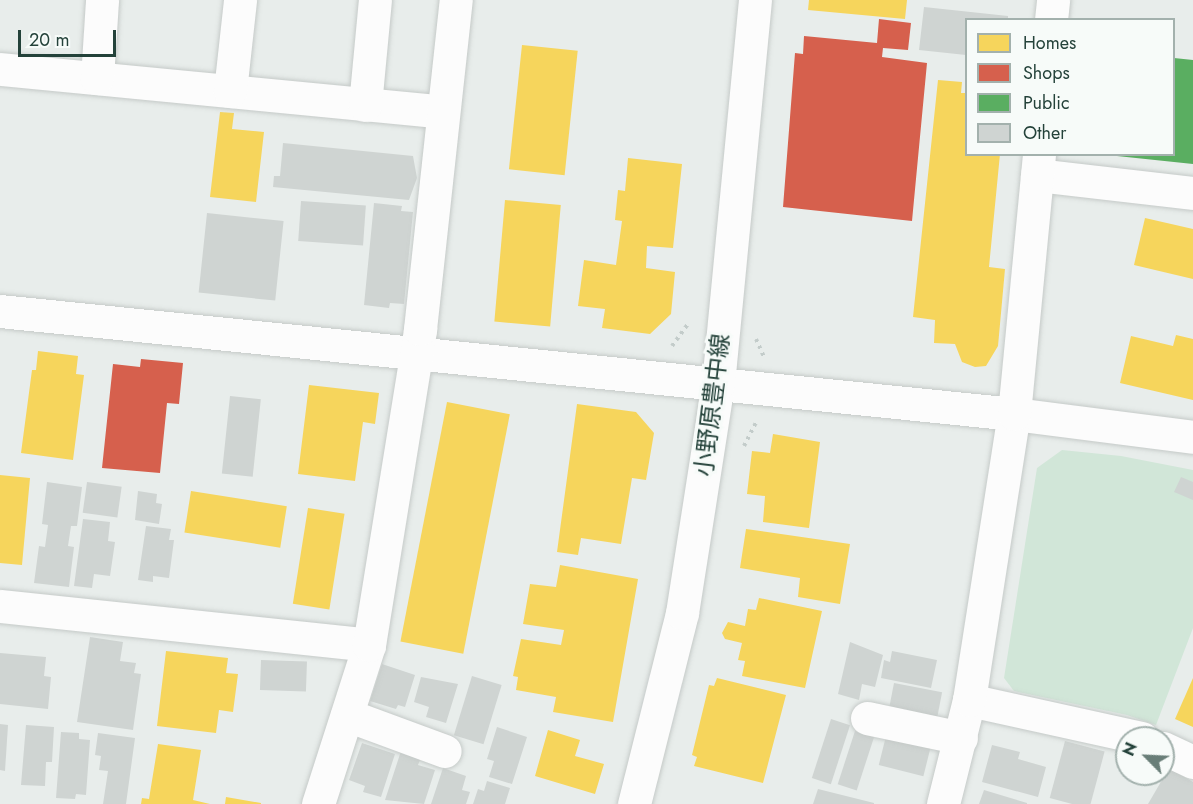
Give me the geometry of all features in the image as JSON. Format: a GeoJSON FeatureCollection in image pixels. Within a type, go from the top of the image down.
{"type":"FeatureCollection","features":[{"type":"Feature","properties":{"kind":"street"},"geometry":{"type":"LineString","coordinates":[[97,78],[102,0]]}},
{"type":"Feature","properties":{"kind":"street"},"geometry":{"type":"LineString","coordinates":[[230,91],[240,0]]}},
{"type":"Feature","properties":{"kind":"street"},"geometry":{"type":"LineString","coordinates":[[365,105],[375,0]]}},
{"type":"Feature","properties":{"kind":"street"},"geometry":{"type":"LineString","coordinates":[[318,804],[369,645],[416,354],[456,0]]}},
{"type":"Feature","properties":{"kind":"street","name":"小野原豊中線"},"geometry":{"type":"LineString","coordinates":[[634,804],[682,613],[718,384],[755,0]]}},
{"type":"Feature","properties":{"kind":"street"},"geometry":{"type":"LineString","coordinates":[[1051,18],[1053,0]]}},
{"type":"Feature","properties":{"kind":"street"},"geometry":{"type":"LineString","coordinates":[[0,69],[443,112]]}},
{"type":"Feature","properties":{"kind":"street"},"geometry":{"type":"LineString","coordinates":[[943,804],[969,700],[1014,414],[1038,165],[1193,193]]}},
{"type":"Feature","properties":{"kind":"street"},"geometry":{"type":"LineString","coordinates":[[0,311],[1014,414],[1193,437]]}},
{"type":"Feature","properties":{"kind":"street"},"geometry":{"type":"LineString","coordinates":[[0,606],[369,645]]}},
{"type":"Feature","properties":{"kind":"street"},"geometry":{"type":"LineString","coordinates":[[969,700],[1115,732]]}},
{"type":"Feature","properties":{"kind":"street"},"geometry":{"type":"LineString","coordinates":[[347,715],[445,752]]}},
{"type":"Feature","properties":{"kind":"street"},"geometry":{"type":"LineString","coordinates":[[867,718],[961,738]]}},
{"type":"Feature","properties":{"kind":"street"},"geometry":{"type":"LineString","coordinates":[[1175,754],[1193,762]]}},
{"type":"Feature","properties":{"kind":"green space"},"geometry":{"type":"Polygon","coordinates":[[[1062,450],[1121,456],[1193,470],[1193,628],[1156,725],[1127,715],[1014,691],[1004,678],[1037,468],[1062,450]]]}},
{"type":"Feature","properties":{"kind":"building: Homes"},"geometry":{"type":"Polygon","coordinates":[[[809,0],[907,0],[905,19],[808,10],[809,0]]]}},
{"type":"Feature","properties":{"kind":"building: Homes"},"geometry":{"type":"Polygon","coordinates":[[[522,45],[578,51],[565,175],[509,169],[522,45]]]}},
{"type":"Feature","properties":{"kind":"building: Homes"},"geometry":{"type":"Polygon","coordinates":[[[938,80],[962,82],[961,93],[965,93],[965,156],[1000,156],[989,267],[1005,269],[998,346],[986,366],[975,367],[962,362],[955,344],[934,343],[935,320],[913,317],[938,80]]]}},
{"type":"Feature","properties":{"kind":"building: Homes"},"geometry":{"type":"Polygon","coordinates":[[[220,112],[234,113],[232,129],[264,132],[256,202],[210,197],[220,112]]]}},
{"type":"Feature","properties":{"kind":"building: Homes"},"geometry":{"type":"Polygon","coordinates":[[[628,158],[682,164],[673,248],[647,246],[646,268],[675,272],[671,314],[650,334],[602,328],[605,309],[578,306],[584,260],[616,265],[622,221],[615,220],[618,190],[625,191],[628,158]]]}},
{"type":"Feature","properties":{"kind":"building: Homes"},"geometry":{"type":"Polygon","coordinates":[[[505,200],[561,205],[550,326],[494,322],[505,200]]]}},
{"type":"Feature","properties":{"kind":"building: Homes"},"geometry":{"type":"Polygon","coordinates":[[[1145,218],[1193,229],[1193,279],[1134,265],[1145,218]]]}},
{"type":"Feature","properties":{"kind":"building: Homes"},"geometry":{"type":"Polygon","coordinates":[[[1176,335],[1193,339],[1193,400],[1120,383],[1131,336],[1173,346],[1176,335]]]}},
{"type":"Feature","properties":{"kind":"building: Homes"},"geometry":{"type":"Polygon","coordinates":[[[38,351],[78,356],[76,374],[84,375],[73,460],[21,453],[32,370],[36,370],[38,351]]]}},
{"type":"Feature","properties":{"kind":"building: Homes"},"geometry":{"type":"Polygon","coordinates":[[[309,385],[379,393],[375,424],[363,422],[355,481],[298,474],[309,385]]]}},
{"type":"Feature","properties":{"kind":"building: Homes"},"geometry":{"type":"Polygon","coordinates":[[[447,402],[510,414],[463,654],[400,642],[447,402]]]}},
{"type":"Feature","properties":{"kind":"building: Homes"},"geometry":{"type":"Polygon","coordinates":[[[577,404],[636,412],[654,433],[646,480],[632,478],[621,544],[581,538],[578,555],[557,552],[577,404]]]}},
{"type":"Feature","properties":{"kind":"building: Homes"},"geometry":{"type":"Polygon","coordinates":[[[773,434],[820,442],[809,528],[763,522],[765,496],[747,494],[752,451],[770,453],[773,434]]]}},
{"type":"Feature","properties":{"kind":"building: Homes"},"geometry":{"type":"Polygon","coordinates":[[[0,475],[30,478],[22,565],[0,563],[0,475]]]}},
{"type":"Feature","properties":{"kind":"building: Homes"},"geometry":{"type":"Polygon","coordinates":[[[191,491],[287,506],[280,548],[184,532],[191,491]]]}},
{"type":"Feature","properties":{"kind":"building: Homes"},"geometry":{"type":"Polygon","coordinates":[[[308,508],[345,514],[329,610],[293,604],[308,508]]]}},
{"type":"Feature","properties":{"kind":"building: Homes"},"geometry":{"type":"Polygon","coordinates":[[[746,529],[850,544],[840,604],[798,597],[800,578],[740,568],[746,529]]]}},
{"type":"Feature","properties":{"kind":"building: Homes"},"geometry":{"type":"Polygon","coordinates":[[[560,565],[638,579],[613,722],[553,712],[556,697],[516,690],[518,677],[513,676],[521,639],[561,645],[564,630],[523,624],[530,584],[556,587],[560,565]]]}},
{"type":"Feature","properties":{"kind":"building: Homes"},"geometry":{"type":"Polygon","coordinates":[[[759,598],[822,611],[805,688],[742,676],[745,661],[738,660],[742,643],[725,639],[722,633],[728,622],[745,626],[748,609],[756,610],[759,598]]]}},
{"type":"Feature","properties":{"kind":"building: Homes"},"geometry":{"type":"Polygon","coordinates":[[[166,651],[228,658],[226,673],[238,674],[233,712],[219,710],[216,733],[157,726],[166,651]]]}},
{"type":"Feature","properties":{"kind":"building: Homes"},"geometry":{"type":"Polygon","coordinates":[[[717,678],[786,695],[763,783],[694,766],[697,757],[692,755],[709,685],[714,686],[717,678]]]}},
{"type":"Feature","properties":{"kind":"building: Homes"},"geometry":{"type":"Polygon","coordinates":[[[1193,678],[1193,727],[1175,719],[1193,678]]]}},
{"type":"Feature","properties":{"kind":"building: Homes"},"geometry":{"type":"Polygon","coordinates":[[[548,730],[580,740],[575,756],[604,764],[595,794],[535,776],[548,730]]]}},
{"type":"Feature","properties":{"kind":"building: Homes"},"geometry":{"type":"Polygon","coordinates":[[[158,744],[201,750],[193,800],[210,804],[141,804],[142,798],[149,799],[158,744]]]}},
{"type":"Feature","properties":{"kind":"building: Homes"},"geometry":{"type":"Polygon","coordinates":[[[226,797],[261,803],[261,804],[225,804],[226,797]]]}},
{"type":"Feature","properties":{"kind":"building: Shops"},"geometry":{"type":"Polygon","coordinates":[[[879,19],[911,23],[908,50],[883,48],[882,57],[927,63],[912,221],[783,207],[795,53],[803,54],[804,36],[877,43],[879,19]]]}},
{"type":"Feature","properties":{"kind":"building: Shops"},"geometry":{"type":"Polygon","coordinates":[[[141,359],[183,363],[179,404],[167,403],[160,473],[102,468],[113,364],[140,367],[141,359]]]}},
{"type":"Feature","properties":{"kind":"building: Public"},"geometry":{"type":"Polygon","coordinates":[[[1175,58],[1193,60],[1193,164],[1117,156],[1175,156],[1175,58]]]}},
{"type":"Feature","properties":{"kind":"building: Other"},"geometry":{"type":"Polygon","coordinates":[[[924,7],[1008,16],[1008,18],[965,18],[965,55],[919,50],[924,7]]]}},
{"type":"Feature","properties":{"kind":"building: Other"},"geometry":{"type":"Polygon","coordinates":[[[283,143],[413,156],[417,178],[409,200],[273,187],[274,176],[280,176],[283,143]]]}},
{"type":"Feature","properties":{"kind":"building: Other"},"geometry":{"type":"Polygon","coordinates":[[[301,201],[366,206],[363,245],[298,241],[301,201]]]}},
{"type":"Feature","properties":{"kind":"building: Other"},"geometry":{"type":"Polygon","coordinates":[[[374,203],[402,206],[401,211],[413,212],[404,304],[390,303],[389,308],[364,305],[374,203]]]}},
{"type":"Feature","properties":{"kind":"building: Other"},"geometry":{"type":"Polygon","coordinates":[[[207,213],[284,221],[275,301],[199,293],[207,213]]]}},
{"type":"Feature","properties":{"kind":"building: Other"},"geometry":{"type":"Polygon","coordinates":[[[230,396],[261,399],[253,477],[222,474],[230,396]]]}},
{"type":"Feature","properties":{"kind":"building: Other"},"geometry":{"type":"Polygon","coordinates":[[[1181,477],[1193,482],[1193,500],[1174,492],[1181,477]]]}},
{"type":"Feature","properties":{"kind":"building: Other"},"geometry":{"type":"Polygon","coordinates":[[[47,482],[82,487],[77,526],[71,526],[68,546],[74,547],[69,587],[34,583],[39,546],[45,547],[48,525],[42,524],[47,482]]]}},
{"type":"Feature","properties":{"kind":"building: Other"},"geometry":{"type":"Polygon","coordinates":[[[87,482],[122,487],[117,518],[83,513],[87,482]]]}},
{"type":"Feature","properties":{"kind":"building: Other"},"geometry":{"type":"Polygon","coordinates":[[[138,491],[157,494],[156,503],[162,504],[159,524],[135,520],[138,491]]]}},
{"type":"Feature","properties":{"kind":"building: Other"},"geometry":{"type":"Polygon","coordinates":[[[83,519],[110,522],[108,541],[115,542],[110,576],[94,574],[92,588],[74,586],[83,519]]]}},
{"type":"Feature","properties":{"kind":"building: Other"},"geometry":{"type":"Polygon","coordinates":[[[146,526],[171,529],[169,540],[174,540],[169,578],[153,576],[153,582],[138,580],[146,526]]]}},
{"type":"Feature","properties":{"kind":"building: Other"},"geometry":{"type":"Polygon","coordinates":[[[90,637],[123,642],[120,661],[136,663],[134,673],[141,674],[133,730],[77,722],[90,637]]]}},
{"type":"Feature","properties":{"kind":"building: Other"},"geometry":{"type":"Polygon","coordinates":[[[850,642],[883,655],[875,687],[862,684],[859,700],[838,694],[850,642]]]}},
{"type":"Feature","properties":{"kind":"building: Other"},"geometry":{"type":"Polygon","coordinates":[[[892,651],[937,660],[931,688],[881,678],[884,660],[890,662],[892,651]]]}},
{"type":"Feature","properties":{"kind":"building: Other"},"geometry":{"type":"Polygon","coordinates":[[[0,653],[46,657],[44,676],[51,677],[48,709],[0,704],[0,653]]]}},
{"type":"Feature","properties":{"kind":"building: Other"},"geometry":{"type":"Polygon","coordinates":[[[261,660],[307,662],[306,692],[260,690],[261,660]]]}},
{"type":"Feature","properties":{"kind":"building: Other"},"geometry":{"type":"Polygon","coordinates":[[[382,664],[415,675],[405,707],[398,705],[396,709],[370,701],[382,664]]]}},
{"type":"Feature","properties":{"kind":"building: Other"},"geometry":{"type":"Polygon","coordinates":[[[472,676],[502,685],[484,744],[454,735],[472,676]]]}},
{"type":"Feature","properties":{"kind":"building: Other"},"geometry":{"type":"Polygon","coordinates":[[[421,677],[458,684],[446,723],[426,717],[429,707],[414,702],[421,677]]]}},
{"type":"Feature","properties":{"kind":"building: Other"},"geometry":{"type":"Polygon","coordinates":[[[894,683],[942,692],[937,721],[888,711],[894,683]]]}},
{"type":"Feature","properties":{"kind":"building: Other"},"geometry":{"type":"Polygon","coordinates":[[[831,719],[850,725],[831,784],[812,778],[831,719]]]}},
{"type":"Feature","properties":{"kind":"building: Other"},"geometry":{"type":"Polygon","coordinates":[[[0,724],[8,725],[5,771],[0,770],[0,724]]]}},
{"type":"Feature","properties":{"kind":"building: Other"},"geometry":{"type":"Polygon","coordinates":[[[26,725],[54,727],[52,762],[46,762],[45,786],[21,785],[26,725]]]}},
{"type":"Feature","properties":{"kind":"building: Other"},"geometry":{"type":"Polygon","coordinates":[[[497,727],[527,737],[512,784],[489,777],[494,761],[487,759],[497,727]]]}},
{"type":"Feature","properties":{"kind":"building: Other"},"geometry":{"type":"Polygon","coordinates":[[[855,731],[874,737],[857,790],[838,784],[855,731]]]}},
{"type":"Feature","properties":{"kind":"building: Other"},"geometry":{"type":"Polygon","coordinates":[[[61,732],[79,733],[79,739],[90,740],[86,795],[76,794],[75,799],[56,798],[61,732]]]}},
{"type":"Feature","properties":{"kind":"building: Other"},"geometry":{"type":"Polygon","coordinates":[[[98,733],[135,738],[126,804],[103,804],[108,771],[99,770],[101,756],[95,755],[98,733]]]}},
{"type":"Feature","properties":{"kind":"building: Other"},"geometry":{"type":"Polygon","coordinates":[[[886,736],[931,747],[923,776],[879,765],[886,736]]]}},
{"type":"Feature","properties":{"kind":"building: Other"},"geometry":{"type":"Polygon","coordinates":[[[1065,741],[1105,752],[1091,804],[1072,804],[1050,798],[1065,741]]]}},
{"type":"Feature","properties":{"kind":"building: Other"},"geometry":{"type":"Polygon","coordinates":[[[362,743],[395,754],[381,797],[363,792],[365,786],[349,780],[362,743]]]}},
{"type":"Feature","properties":{"kind":"building: Other"},"geometry":{"type":"Polygon","coordinates":[[[992,745],[1020,752],[1018,759],[1046,767],[1038,797],[982,782],[992,745]]]}},
{"type":"Feature","properties":{"kind":"building: Other"},"geometry":{"type":"Polygon","coordinates":[[[401,751],[421,757],[418,765],[435,770],[424,804],[385,800],[401,751]]]}},
{"type":"Feature","properties":{"kind":"building: Other"},"geometry":{"type":"Polygon","coordinates":[[[443,768],[466,776],[462,790],[470,792],[466,804],[431,804],[443,768]]]}},
{"type":"Feature","properties":{"kind":"building: Other"},"geometry":{"type":"Polygon","coordinates":[[[1175,772],[1193,782],[1193,804],[1148,804],[1158,786],[1175,786],[1175,772]]]}},
{"type":"Feature","properties":{"kind":"building: Other"},"geometry":{"type":"Polygon","coordinates":[[[487,781],[510,788],[505,804],[473,804],[478,789],[484,791],[487,781]]]}},
{"type":"Feature","properties":{"kind":"building: Other"},"geometry":{"type":"Polygon","coordinates":[[[818,789],[874,803],[874,804],[813,804],[818,789]]]}},
{"type":"Feature","properties":{"kind":"building: Other"},"geometry":{"type":"Polygon","coordinates":[[[984,790],[1027,803],[1027,804],[979,804],[984,790]]]}}]}
